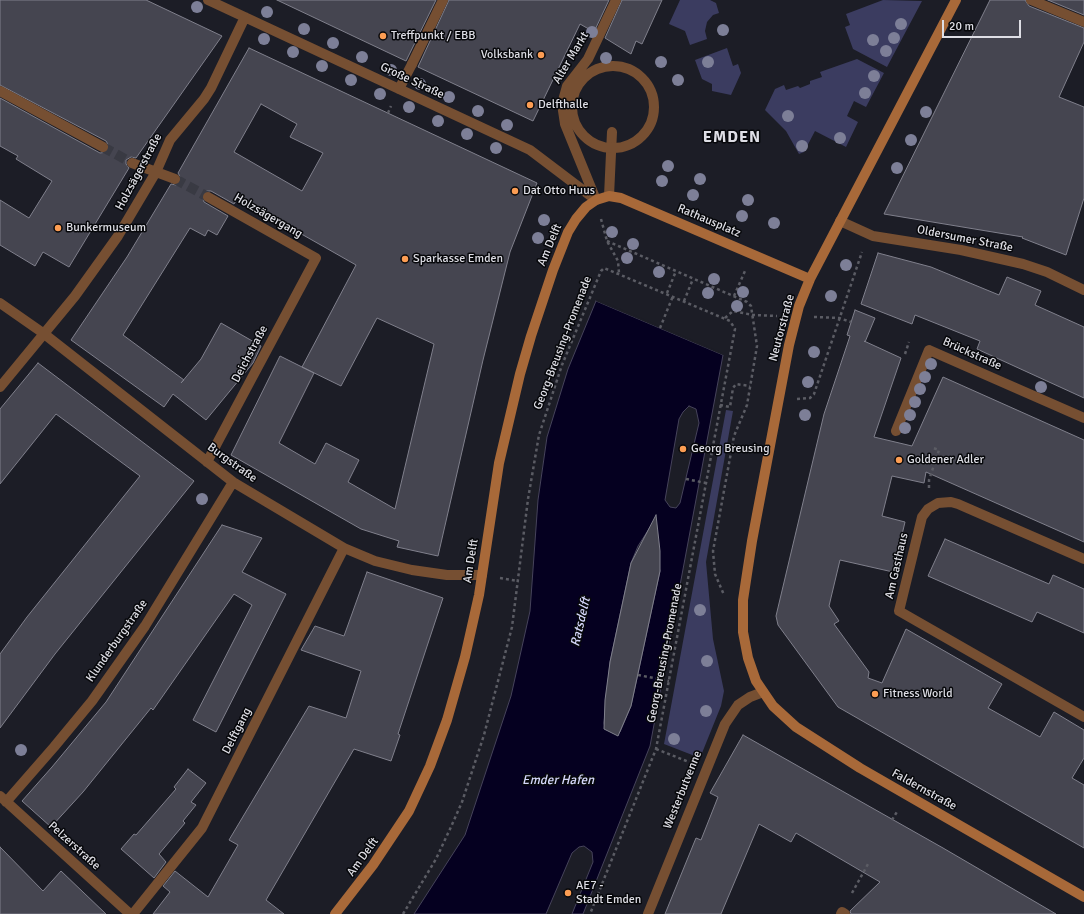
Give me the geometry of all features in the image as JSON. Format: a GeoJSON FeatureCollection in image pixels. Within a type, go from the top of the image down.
{"type":"FeatureCollection","features":[{"type":"Feature","properties":{"kind":"street","name":"Große Straße"},"geometry":{"type":"LineString","coordinates":[[208,0],[530,150],[596,200]]}},
{"type":"Feature","properties":{"kind":"street"},"geometry":{"type":"LineString","coordinates":[[399,89],[443,0]]}},
{"type":"Feature","properties":{"kind":"street","name":"Alter Markt"},"geometry":{"type":"LineString","coordinates":[[596,200],[565,124],[562,104],[567,86],[588,59],[616,0]]}},
{"type":"Feature","properties":{"kind":"street","name":"Neutorstraße"},"geometry":{"type":"LineString","coordinates":[[763,692],[756,680],[745,646],[743,632],[743,600],[752,541],[778,401],[796,317],[810,279],[954,0]]}},
{"type":"Feature","properties":{"kind":"street"},"geometry":{"type":"LineString","coordinates":[[1031,0],[1084,22]]}},
{"type":"Feature","properties":{"kind":"street","name":"Holzsägerstraße"},"geometry":{"type":"LineString","coordinates":[[0,387],[101,262],[156,172],[170,140],[204,99],[216,78],[245,17]]}},
{"type":"Feature","properties":{"kind":"street"},"geometry":{"type":"LineString","coordinates":[[612,66],[627,68],[640,76],[651,92],[654,108],[651,123],[642,135],[626,146],[612,147],[596,144],[583,134],[576,124],[573,108],[577,89],[584,79],[596,70],[612,66]]}},
{"type":"Feature","properties":{"kind":"street"},"geometry":{"type":"LineString","coordinates":[[0,90],[103,147]]}},
{"type":"Feature","properties":{"kind":"street"},"geometry":{"type":"LineString","coordinates":[[596,200],[609,196],[612,132]]}},
{"type":"Feature","properties":{"kind":"street"},"geometry":{"type":"LineString","coordinates":[[132,163],[175,178]]}},
{"type":"Feature","properties":{"kind":"street","name":"Rathausplatz"},"geometry":{"type":"LineString","coordinates":[[609,196],[627,200],[810,279]]}},
{"type":"Feature","properties":{"kind":"street","name":"Holzsägergang"},"geometry":{"type":"LineString","coordinates":[[208,197],[316,258]]}},
{"type":"Feature","properties":{"kind":"street","name":"Am Delft"},"geometry":{"type":"LineString","coordinates":[[335,914],[389,843],[421,788],[438,744],[455,692],[471,632],[482,575],[499,463],[531,336],[550,277],[568,232],[581,212],[596,200]]}},
{"type":"Feature","properties":{"kind":"street","name":"Oldersumer Straße"},"geometry":{"type":"LineString","coordinates":[[840,221],[868,234],[961,250],[1024,264],[1047,272],[1084,290]]}},
{"type":"Feature","properties":{"kind":"street","name":"Deichstraße"},"geometry":{"type":"LineString","coordinates":[[206,462],[316,258]]}},
{"type":"Feature","properties":{"kind":"street","name":"Burgstraße"},"geometry":{"type":"LineString","coordinates":[[0,303],[43,333],[233,482],[344,548],[375,561],[412,570],[448,575],[482,575]]}},
{"type":"Feature","properties":{"kind":"street","name":"Brückstraße"},"geometry":{"type":"LineString","coordinates":[[896,431],[929,350],[1084,418]]}},
{"type":"Feature","properties":{"kind":"street","name":"Klunderburgstraße"},"geometry":{"type":"LineString","coordinates":[[3,799],[54,747],[96,694],[145,626],[233,482]]}},
{"type":"Feature","properties":{"kind":"street"},"geometry":{"type":"LineString","coordinates":[[932,506],[943,502],[958,504],[1084,558]]}},
{"type":"Feature","properties":{"kind":"street","name":"Am Gasthaus"},"geometry":{"type":"LineString","coordinates":[[932,506],[924,513],[920,522],[899,611],[1084,718]]}},
{"type":"Feature","properties":{"kind":"street","name":"Delftgang"},"geometry":{"type":"LineString","coordinates":[[132,914],[202,828],[344,548]]}},
{"type":"Feature","properties":{"kind":"street","name":"Westerbutvenne"},"geometry":{"type":"LineString","coordinates":[[648,914],[724,724],[738,705],[750,697],[763,692]]}},
{"type":"Feature","properties":{"kind":"street","name":"Faldernstraße"},"geometry":{"type":"LineString","coordinates":[[763,692],[784,717],[815,741],[1084,897]]}},
{"type":"Feature","properties":{"kind":"street","name":"Pelzerstraße"},"geometry":{"type":"LineString","coordinates":[[3,799],[132,914]]}},
{"type":"Feature","properties":{"kind":"path"},"geometry":{"type":"LineString","coordinates":[[778,401],[812,397],[868,234]]}},
{"type":"Feature","properties":{"kind":"path"},"geometry":{"type":"LineString","coordinates":[[619,273],[618,261],[607,241],[734,296],[751,306],[757,346],[747,405],[734,436],[713,551],[715,574],[727,602]]}},
{"type":"Feature","properties":{"kind":"path"},"geometry":{"type":"LineString","coordinates":[[734,296],[752,254]]}},
{"type":"Feature","properties":{"kind":"path","name":"Georg-Breusing-Promenade"},"geometry":{"type":"LineString","coordinates":[[403,914],[436,859],[462,802],[493,704],[506,657],[512,627],[534,457],[539,435],[552,390],[601,271],[602,269],[607,268],[725,318],[733,323],[735,329],[656,750],[590,914]]}},
{"type":"Feature","properties":{"kind":"path"},"geometry":{"type":"LineString","coordinates":[[667,293],[676,271]]}},
{"type":"Feature","properties":{"kind":"path"},"geometry":{"type":"LineString","coordinates":[[684,301],[693,279]]}},
{"type":"Feature","properties":{"kind":"path"},"geometry":{"type":"LineString","coordinates":[[660,328],[673,296]]}},
{"type":"Feature","properties":{"kind":"path"},"geometry":{"type":"LineString","coordinates":[[725,318],[733,312],[753,315],[796,317]]}},
{"type":"Feature","properties":{"kind":"path"},"geometry":{"type":"LineString","coordinates":[[839,318],[851,322]]}},
{"type":"Feature","properties":{"kind":"path"},"geometry":{"type":"LineString","coordinates":[[904,356],[909,342]]}},
{"type":"Feature","properties":{"kind":"path"},"geometry":{"type":"LineString","coordinates":[[720,405],[730,407],[733,388],[736,384],[750,386]]}},
{"type":"Feature","properties":{"kind":"path"},"geometry":{"type":"LineString","coordinates":[[932,506],[929,480],[939,450],[933,448]]}},
{"type":"Feature","properties":{"kind":"path"},"geometry":{"type":"LineString","coordinates":[[686,479],[706,483]]}},
{"type":"Feature","properties":{"kind":"path"},"geometry":{"type":"LineString","coordinates":[[506,579],[518,581]]}},
{"type":"Feature","properties":{"kind":"path"},"geometry":{"type":"LineString","coordinates":[[638,675],[669,681]]}},
{"type":"Feature","properties":{"kind":"path"},"geometry":{"type":"LineString","coordinates":[[656,750],[706,769]]}},
{"type":"Feature","properties":{"kind":"path"},"geometry":{"type":"LineString","coordinates":[[852,893],[868,864]]}},
{"type":"Feature","properties":{"kind":"shaded area"},"geometry":{"type":"Polygon","coordinates":[[[680,0],[710,0],[716,3],[719,13],[713,15],[707,22],[705,31],[707,39],[690,45],[685,31],[669,24],[680,0]]]}},
{"type":"Feature","properties":{"kind":"shaded area"},"geometry":{"type":"Polygon","coordinates":[[[883,0],[922,1],[887,67],[853,49],[845,27],[850,25],[846,14],[883,0]]]}},
{"type":"Feature","properties":{"kind":"shaded area"},"geometry":{"type":"Polygon","coordinates":[[[727,48],[733,66],[738,64],[741,73],[731,95],[712,91],[712,84],[702,79],[695,60],[727,48]]]}},
{"type":"Feature","properties":{"kind":"shaded area"},"geometry":{"type":"Polygon","coordinates":[[[857,59],[884,73],[866,107],[854,101],[847,116],[858,122],[846,147],[815,131],[804,152],[799,154],[786,131],[765,110],[775,89],[784,85],[786,90],[798,86],[800,88],[810,84],[810,81],[822,77],[820,72],[857,59]]]}},
{"type":"Feature","properties":{"kind":"shaded area"},"geometry":{"type":"Polygon","coordinates":[[[726,410],[733,411],[706,562],[713,639],[724,691],[721,706],[700,758],[664,744],[726,410]]]}},
{"type":"Feature","properties":{"kind":"water","name":"Emder Hafen"},"geometry":{"type":"Polygon","coordinates":[[[596,301],[723,355],[650,746],[583,914],[572,914],[593,862],[592,852],[584,846],[579,847],[572,853],[546,914],[414,914],[465,835],[511,696],[530,611],[538,500],[547,437],[568,369],[596,301]],[[689,406],[679,419],[665,500],[670,507],[676,508],[680,503],[699,423],[696,409],[689,406]],[[649,529],[638,546],[631,563],[610,662],[604,723],[605,728],[613,733],[620,732],[631,706],[660,571],[649,529]]]}},
{"type":"Feature","properties":{"kind":"pier"},"geometry":{"type":"Polygon","coordinates":[[[597,299],[723,353],[723,355],[596,301],[597,299]]]}},
{"type":"Feature","properties":{"kind":"building"},"geometry":{"type":"Polygon","coordinates":[[[0,0],[146,0],[222,36],[136,158],[131,157],[126,160],[126,164],[129,168],[69,267],[43,252],[35,266],[0,245],[0,200],[29,218],[52,181],[16,159],[18,156],[0,146],[0,98],[100,153],[107,152],[109,146],[106,141],[0,85],[0,0]]]}},
{"type":"Feature","properties":{"kind":"building","name":"Treffpunkt / EBB"},"geometry":{"type":"Polygon","coordinates":[[[277,0],[436,0],[406,61],[277,0]]]}},
{"type":"Feature","properties":{"kind":"building"},"geometry":{"type":"Polygon","coordinates":[[[449,0],[609,0],[594,32],[580,24],[533,121],[418,67],[449,0]]]}},
{"type":"Feature","properties":{"kind":"building"},"geometry":{"type":"Polygon","coordinates":[[[622,0],[662,0],[642,44],[636,41],[631,54],[605,38],[622,0]]]}},
{"type":"Feature","properties":{"kind":"building"},"geometry":{"type":"Polygon","coordinates":[[[990,0],[1025,0],[1029,6],[1084,28],[1084,42],[1059,97],[1084,107],[1084,198],[1066,255],[1022,238],[1023,237],[884,214],[990,0]]]}},
{"type":"Feature","properties":{"kind":"building"},"geometry":{"type":"Polygon","coordinates":[[[1048,0],[1084,0],[1084,15],[1048,0]]]}},
{"type":"Feature","properties":{"kind":"building"},"geometry":{"type":"Polygon","coordinates":[[[249,48],[537,183],[510,252],[483,360],[438,556],[397,547],[399,541],[361,529],[231,455],[280,356],[302,367],[356,265],[238,198],[234,204],[211,191],[205,191],[202,197],[204,202],[228,216],[217,235],[208,230],[205,236],[190,228],[123,335],[184,380],[201,359],[221,323],[261,346],[253,363],[206,420],[173,394],[164,407],[71,340],[127,257],[171,184],[176,185],[181,182],[181,178],[178,173],[249,48]],[[261,104],[234,152],[302,191],[323,153],[290,137],[297,124],[261,104]],[[377,318],[341,386],[302,367],[314,373],[279,443],[315,464],[326,443],[359,460],[348,482],[395,509],[434,344],[377,318]]]}},
{"type":"Feature","properties":{"kind":"building"},"geometry":{"type":"Polygon","coordinates":[[[878,253],[931,267],[999,295],[1007,277],[1041,291],[1035,305],[1084,327],[1084,398],[977,349],[980,341],[915,315],[912,324],[861,304],[878,253]]]}},
{"type":"Feature","properties":{"kind":"building"},"geometry":{"type":"Polygon","coordinates":[[[855,310],[875,318],[865,342],[901,358],[874,437],[912,446],[943,377],[1084,440],[1084,542],[926,472],[924,483],[892,476],[882,516],[905,522],[893,572],[840,560],[829,606],[839,621],[834,624],[869,672],[868,678],[882,683],[906,629],[1002,684],[988,708],[1040,737],[1054,712],[1084,730],[1084,758],[1072,778],[1084,785],[1084,848],[838,707],[778,625],[776,616],[824,414],[850,336],[847,335],[855,310]]]}},
{"type":"Feature","properties":{"kind":"building"},"geometry":{"type":"Polygon","coordinates":[[[38,363],[194,481],[55,654],[0,728],[0,654],[27,617],[140,476],[56,414],[0,484],[0,409],[38,363]]]}},
{"type":"Feature","properties":{"kind":"building"},"geometry":{"type":"Polygon","coordinates":[[[656,515],[660,551],[660,571],[631,706],[618,736],[604,729],[605,700],[610,662],[631,563],[656,515]]]}},
{"type":"Feature","properties":{"kind":"building"},"geometry":{"type":"Polygon","coordinates":[[[222,525],[262,538],[242,572],[286,594],[216,732],[193,720],[252,605],[234,594],[153,710],[151,708],[83,792],[51,827],[22,801],[106,702],[222,525]]]}},
{"type":"Feature","properties":{"kind":"building"},"geometry":{"type":"Polygon","coordinates":[[[945,539],[1049,584],[1053,575],[1084,589],[1084,633],[1037,612],[1032,622],[928,576],[945,539]]]}},
{"type":"Feature","properties":{"kind":"building"},"geometry":{"type":"Polygon","coordinates":[[[367,572],[443,598],[398,734],[400,735],[391,761],[354,749],[266,900],[284,914],[153,914],[170,892],[163,886],[175,871],[208,897],[238,845],[229,840],[309,706],[346,718],[361,671],[301,650],[315,626],[344,636],[367,572]]]}},
{"type":"Feature","properties":{"kind":"building"},"geometry":{"type":"Polygon","coordinates":[[[743,735],[1056,914],[851,914],[850,911],[880,882],[796,833],[791,842],[759,824],[721,914],[665,914],[696,838],[701,840],[718,797],[710,793],[743,735]]]}},
{"type":"Feature","properties":{"kind":"building"},"geometry":{"type":"Polygon","coordinates":[[[188,769],[206,783],[191,802],[196,805],[183,821],[185,823],[159,854],[166,862],[154,878],[121,849],[134,834],[136,835],[176,789],[174,787],[188,769]]]}},
{"type":"Feature","properties":{"kind":"building"},"geometry":{"type":"Polygon","coordinates":[[[0,847],[43,891],[61,871],[106,914],[0,914],[0,847]]]}},
{"type":"Feature","properties":{"kind":"tunnel"},"geometry":{"type":"LineString","coordinates":[[103,147],[132,163]]}},
{"type":"Feature","properties":{"kind":"tunnel"},"geometry":{"type":"LineString","coordinates":[[175,179],[208,197]]}},
{"type":"Feature","properties":{"kind":"place","name":"Treffpunkt / EBB"},"geometry":{"type":"Point","coordinates":[383,36]}},
{"type":"Feature","properties":{"kind":"place","name":"Volksbank"},"geometry":{"type":"Point","coordinates":[541,55]}},
{"type":"Feature","properties":{"kind":"place","name":"Delfthalle"},"geometry":{"type":"Point","coordinates":[530,105]}},
{"type":"Feature","properties":{"kind":"place","name":"Dat Otto Huus"},"geometry":{"type":"Point","coordinates":[515,191]}},
{"type":"Feature","properties":{"kind":"place","name":"Bunkermuseum"},"geometry":{"type":"Point","coordinates":[58,228]}},
{"type":"Feature","properties":{"kind":"place","name":"Sparkasse Emden"},"geometry":{"type":"Point","coordinates":[405,259]}},
{"type":"Feature","properties":{"kind":"place","name":"Georg Breusing"},"geometry":{"type":"Point","coordinates":[683,449]}},
{"type":"Feature","properties":{"kind":"place","name":"Goldener Adler"},"geometry":{"type":"Point","coordinates":[899,460]}},
{"type":"Feature","properties":{"kind":"place","name":"Fitness World"},"geometry":{"type":"Point","coordinates":[875,694]}},
{"type":"Feature","properties":{"kind":"place","name":"AE7 - Stadt Emden"},"geometry":{"type":"Point","coordinates":[568,893]}},
{"type":"Feature","properties":{"kind":"district","name":"EMDEN"},"geometry":{"type":"Point","coordinates":[732,138]}},
{"type":"Feature","properties":{"kind":"water label","name":"Ratsdelft"},"geometry":{"type":"Point","coordinates":[581,622]}}]}
